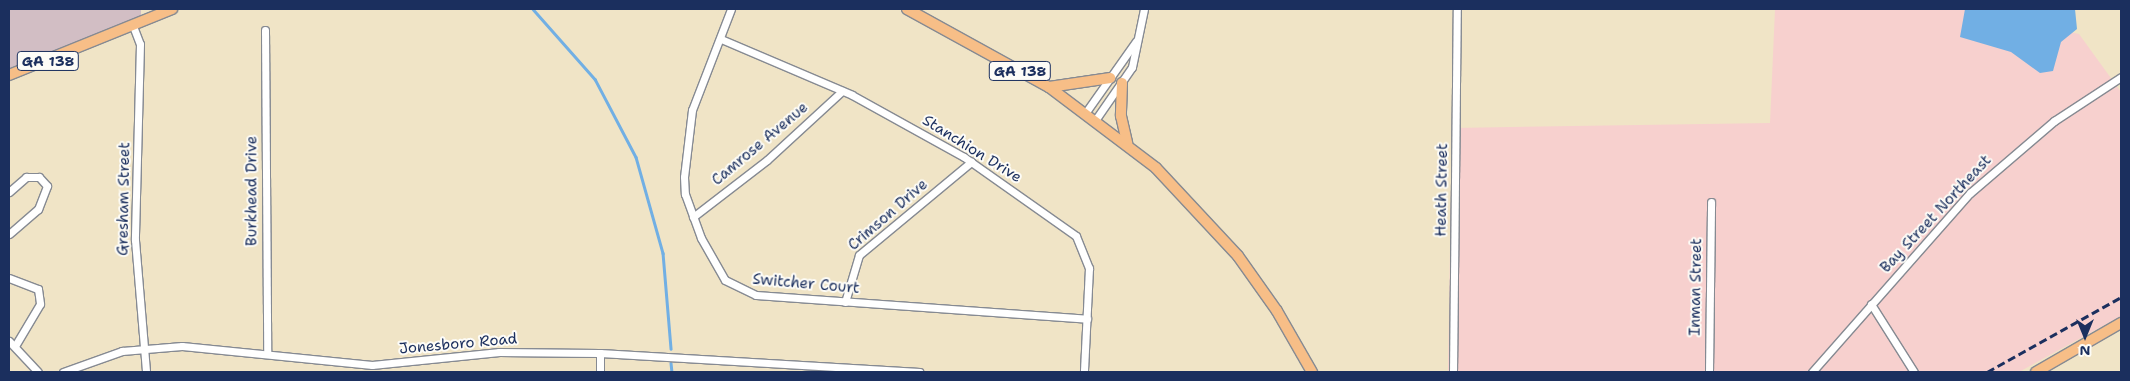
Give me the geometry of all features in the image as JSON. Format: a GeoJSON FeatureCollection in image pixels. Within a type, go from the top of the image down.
{"type":"FeatureCollection","features":[{"type":"Feature","properties":{"kind":"main road","name":"GA 138"},"geometry":{"type":"LineString","coordinates":[[9,75],[133,26],[156,12],[172,9]]}},
{"type":"Feature","properties":{"kind":"main road","name":"GA 138"},"geometry":{"type":"LineString","coordinates":[[906,9],[1049,87],[1127,143],[1186,197],[1238,256],[1277,311],[1312,372]]}},
{"type":"Feature","properties":{"kind":"main road"},"geometry":{"type":"LineString","coordinates":[[1049,87],[1110,78]]}},
{"type":"Feature","properties":{"kind":"main road"},"geometry":{"type":"LineString","coordinates":[[1122,83],[1120,116],[1127,143]]}},
{"type":"Feature","properties":{"kind":"main road"},"geometry":{"type":"LineString","coordinates":[[2036,372],[2121,323]]}},
{"type":"Feature","properties":{"kind":"street","name":"Switcher Court"},"geometry":{"type":"LineString","coordinates":[[731,9],[722,39],[692,110],[684,177],[694,217],[714,266],[737,289],[756,295],[1087,319]]}},
{"type":"Feature","properties":{"kind":"street"},"geometry":{"type":"LineString","coordinates":[[1096,119],[1132,67],[1144,9]]}},
{"type":"Feature","properties":{"kind":"street","name":"Heath Street"},"geometry":{"type":"LineString","coordinates":[[1453,372],[1457,9]]}},
{"type":"Feature","properties":{"kind":"street","name":"Gresham Street"},"geometry":{"type":"LineString","coordinates":[[133,26],[140,44],[135,240],[146,372]]}},
{"type":"Feature","properties":{"kind":"street","name":"Burkhead Drive"},"geometry":{"type":"LineString","coordinates":[[265,30],[267,352]]}},
{"type":"Feature","properties":{"kind":"street"},"geometry":{"type":"LineString","coordinates":[[1086,112],[1139,36]]}},
{"type":"Feature","properties":{"kind":"street","name":"Stanchion Drive"},"geometry":{"type":"LineString","coordinates":[[722,39],[842,91],[971,162],[1076,236],[1089,268],[1084,372]]}},
{"type":"Feature","properties":{"kind":"street","name":"Bay Street Northeast"},"geometry":{"type":"LineString","coordinates":[[1871,304],[1940,224],[2006,160],[2054,121],[2121,77]]}},
{"type":"Feature","properties":{"kind":"street","name":"Camrose Avenue"},"geometry":{"type":"LineString","coordinates":[[694,217],[767,160],[842,91]]}},
{"type":"Feature","properties":{"kind":"street","name":"Crimson Drive"},"geometry":{"type":"LineString","coordinates":[[844,302],[859,255],[971,162]]}},
{"type":"Feature","properties":{"kind":"street"},"geometry":{"type":"LineString","coordinates":[[9,192],[26,177],[38,177],[47,186],[38,209],[9,234]]}},
{"type":"Feature","properties":{"kind":"street","name":"Inman Street"},"geometry":{"type":"LineString","coordinates":[[1709,372],[1710,202]]}},
{"type":"Feature","properties":{"kind":"street"},"geometry":{"type":"LineString","coordinates":[[9,278],[38,289],[40,304],[12,343],[38,372]]}},
{"type":"Feature","properties":{"kind":"street"},"geometry":{"type":"LineString","coordinates":[[1812,372],[1871,304],[1914,372]]}},
{"type":"Feature","properties":{"kind":"street","name":"Jonesboro Road"},"geometry":{"type":"LineString","coordinates":[[63,372],[99,357],[144,347],[267,352],[372,365],[499,352],[600,353],[919,372]]}},
{"type":"Feature","properties":{"kind":"street"},"geometry":{"type":"LineString","coordinates":[[600,353],[600,372]]}},
{"type":"Feature","properties":{"kind":"shaded area"},"geometry":{"type":"Polygon","coordinates":[[[9,9],[141,9],[141,25],[9,72],[9,9]]]}},
{"type":"Feature","properties":{"kind":"shaded area"},"geometry":{"type":"Polygon","coordinates":[[[1775,9],[1969,9],[2079,34],[2121,92],[2121,316],[2019,372],[1448,372],[1452,128],[1770,123],[1775,9]]]}},
{"type":"Feature","properties":{"kind":"water"},"geometry":{"type":"Polygon","coordinates":[[[1965,9],[2075,9],[2077,29],[2061,42],[2053,71],[2040,73],[2011,52],[1960,37],[1965,9]]]}},
{"type":"Feature","properties":{"kind":"waterway"},"geometry":{"type":"LineString","coordinates":[[533,9],[595,79],[636,157],[663,253],[671,349]]}},
{"type":"Feature","properties":{"kind":"waterway"},"geometry":{"type":"LineString","coordinates":[[671,363],[672,372]]}},
{"type":"Feature","properties":{"kind":"railway"},"geometry":{"type":"LineString","coordinates":[[1987,372],[2121,297]]}}]}
